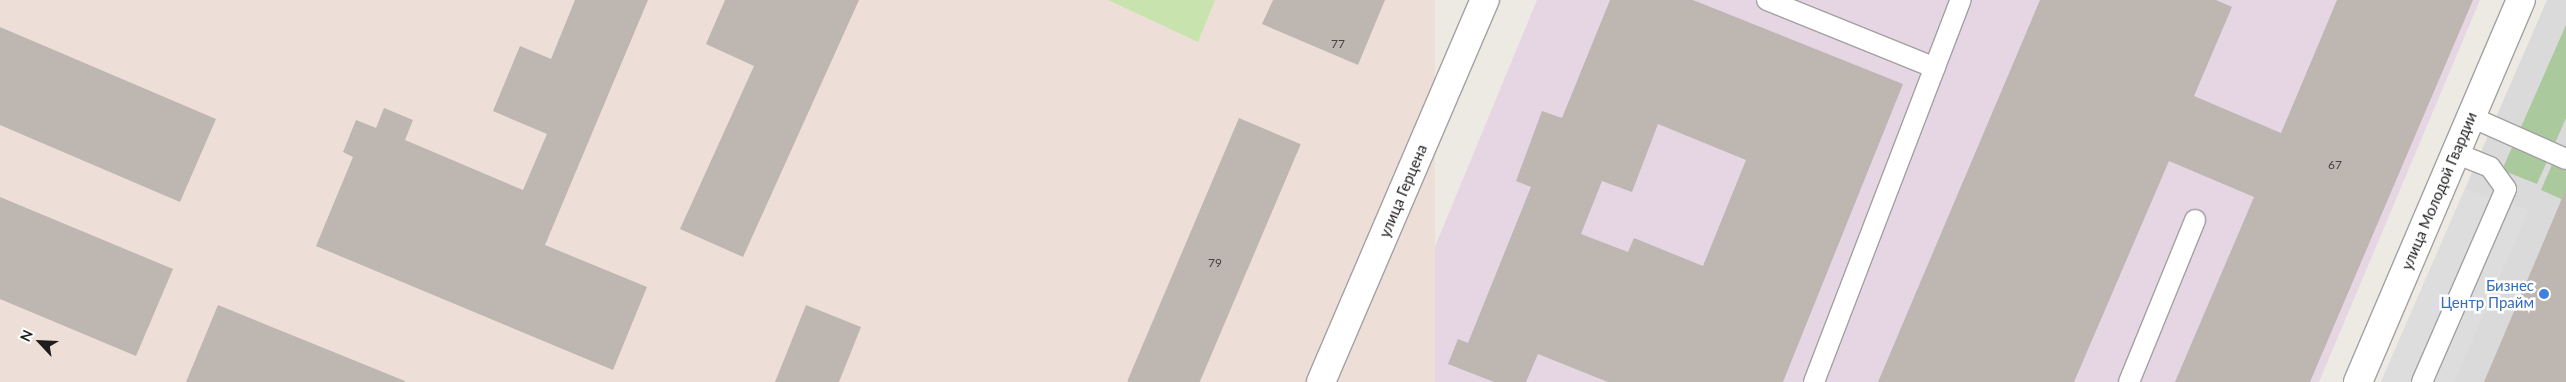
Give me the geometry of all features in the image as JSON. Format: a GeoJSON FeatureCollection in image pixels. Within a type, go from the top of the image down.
{"type":"FeatureCollection","features":[{"type":"Feature","properties":{"kind":"street","name":"улица Герцена"},"geometry":{"type":"LineString","coordinates":[[1321,382],[1485,0]]}},
{"type":"Feature","properties":{"kind":"street","name":"улица Молодой Гвардии"},"geometry":{"type":"LineString","coordinates":[[2358,382],[2520,0]]}},
{"type":"Feature","properties":{"kind":"lane"},"geometry":{"type":"LineString","coordinates":[[1767,0],[1935,68]]}},
{"type":"Feature","properties":{"kind":"lane"},"geometry":{"type":"LineString","coordinates":[[1814,382],[1961,0]]}},
{"type":"Feature","properties":{"kind":"lane"},"geometry":{"type":"LineString","coordinates":[[2471,117],[2566,159]]}},
{"type":"Feature","properties":{"kind":"lane"},"geometry":{"type":"LineString","coordinates":[[2422,382],[2506,189],[2490,167],[2456,153]]}},
{"type":"Feature","properties":{"kind":"lane"},"geometry":{"type":"LineString","coordinates":[[2129,382],[2195,220]]}},
{"type":"Feature","properties":{"kind":"shaded area"},"geometry":{"type":"Polygon","coordinates":[[[0,0],[1435,0],[1435,382],[0,382],[0,0]]]}},
{"type":"Feature","properties":{"kind":"shaded area"},"geometry":{"type":"Polygon","coordinates":[[[1537,0],[2480,0],[2319,382],[1379,382],[1537,0]]]}},
{"type":"Feature","properties":{"kind":"shaded area"},"geometry":{"type":"Polygon","coordinates":[[[2547,0],[2566,0],[2566,382],[2381,382],[2547,0]]]}},
{"type":"Feature","properties":{"kind":"shaded area"},"geometry":{"type":"Polygon","coordinates":[[[2465,189],[2529,210],[2454,382],[2381,382],[2465,189]]]}},
{"type":"Feature","properties":{"kind":"green space"},"geometry":{"type":"Polygon","coordinates":[[[1108,0],[1215,0],[1198,42],[1108,0]]]}},
{"type":"Feature","properties":{"kind":"green space"},"geometry":{"type":"Polygon","coordinates":[[[2566,25],[2566,118],[2537,184],[2502,170],[2566,25]]]}},
{"type":"Feature","properties":{"kind":"green space"},"geometry":{"type":"Polygon","coordinates":[[[2554,160],[2566,165],[2566,201],[2541,190],[2554,160]]]}},
{"type":"Feature","properties":{"kind":"building"},"geometry":{"type":"Polygon","coordinates":[[[575,0],[648,0],[545,245],[647,287],[613,370],[316,246],[353,157],[343,152],[356,120],[376,128],[384,108],[413,120],[405,140],[523,190],[547,134],[493,111],[520,46],[551,59],[575,0]]]}},
{"type":"Feature","properties":{"kind":"building"},"geometry":{"type":"Polygon","coordinates":[[[725,0],[859,0],[743,257],[680,229],[754,66],[706,44],[725,0]]]}},
{"type":"Feature","properties":{"kind":"building"},"geometry":{"type":"Polygon","coordinates":[[[1273,0],[1385,0],[1358,65],[1262,24],[1273,0]]]}},
{"type":"Feature","properties":{"kind":"building"},"geometry":{"type":"Polygon","coordinates":[[[1610,0],[1693,0],[1903,84],[1783,382],[1608,382],[1538,354],[1526,382],[1494,382],[1448,364],[1458,339],[1468,343],[1531,187],[1516,181],[1542,111],[1562,118],[1610,0]],[[1658,124],[1632,192],[1602,181],[1581,234],[1628,252],[1634,238],[1703,266],[1746,160],[1658,124]]]}},
{"type":"Feature","properties":{"kind":"building"},"geometry":{"type":"Polygon","coordinates":[[[2040,0],[2216,0],[2232,7],[2194,96],[2281,133],[2337,0],[2473,0],[2310,382],[2175,382],[2254,197],[2169,161],[2074,382],[1878,382],[2040,0]]]}},
{"type":"Feature","properties":{"kind":"building"},"geometry":{"type":"Polygon","coordinates":[[[0,27],[216,119],[180,202],[0,125],[0,27]]]}},
{"type":"Feature","properties":{"kind":"building"},"geometry":{"type":"Polygon","coordinates":[[[1239,118],[1301,144],[1200,382],[1127,381],[1239,118]]]}},
{"type":"Feature","properties":{"kind":"building","name":"Бизнес Центр Прайм"},"geometry":{"type":"Polygon","coordinates":[[[2566,189],[2566,382],[2484,382],[2566,189]]]}},
{"type":"Feature","properties":{"kind":"building"},"geometry":{"type":"Polygon","coordinates":[[[0,197],[173,269],[136,356],[0,299],[0,197]]]}},
{"type":"Feature","properties":{"kind":"building"},"geometry":{"type":"Polygon","coordinates":[[[218,305],[405,381],[186,382],[218,305]]]}},
{"type":"Feature","properties":{"kind":"building"},"geometry":{"type":"Polygon","coordinates":[[[806,305],[861,327],[839,382],[775,382],[806,305]]]}},
{"type":"Feature","properties":{"kind":"place","name":"Бизнес Центр Прайм"},"geometry":{"type":"Point","coordinates":[2544,294]}}]}
